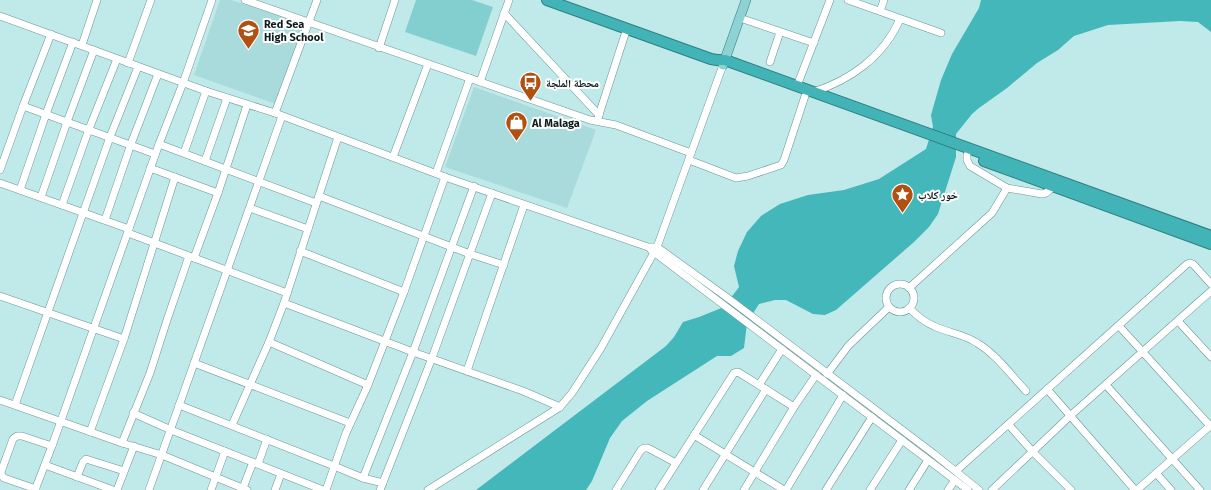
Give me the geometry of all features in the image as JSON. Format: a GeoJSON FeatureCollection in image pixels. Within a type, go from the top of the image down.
{"type":"FeatureCollection","features":[{"type":"Feature","properties":{"kind":"highway"},"geometry":{"type":"LineString","coordinates":[[547,0],[924,136],[1053,187],[1211,244]]}},
{"type":"Feature","properties":{"kind":"highway"},"geometry":{"type":"LineString","coordinates":[[722,62],[797,86],[809,94]]}},
{"type":"Feature","properties":{"kind":"highway"},"geometry":{"type":"LineString","coordinates":[[965,152],[1211,236]]}},
{"type":"Feature","properties":{"kind":"main road"},"geometry":{"type":"LineString","coordinates":[[722,62],[746,0]]}},
{"type":"Feature","properties":{"kind":"street"},"geometry":{"type":"LineString","coordinates":[[82,45],[97,0]]}},
{"type":"Feature","properties":{"kind":"street"},"geometry":{"type":"LineString","coordinates":[[128,63],[151,0]]}},
{"type":"Feature","properties":{"kind":"street"},"geometry":{"type":"LineString","coordinates":[[52,446],[22,436],[17,436],[13,439],[1,472],[2,476],[35,490],[52,446],[155,154],[212,0]]}},
{"type":"Feature","properties":{"kind":"street"},"geometry":{"type":"LineString","coordinates":[[245,0],[310,22],[379,48],[597,122],[616,125],[690,156],[736,178],[748,176],[781,164],[784,160],[809,94],[840,82],[867,63],[889,40],[900,19]]}},
{"type":"Feature","properties":{"kind":"street"},"geometry":{"type":"LineString","coordinates":[[275,113],[318,0]]}},
{"type":"Feature","properties":{"kind":"street"},"geometry":{"type":"LineString","coordinates":[[379,48],[395,0]]}},
{"type":"Feature","properties":{"kind":"street"},"geometry":{"type":"LineString","coordinates":[[480,82],[509,0]]}},
{"type":"Feature","properties":{"kind":"street"},"geometry":{"type":"LineString","coordinates":[[797,86],[830,0]]}},
{"type":"Feature","properties":{"kind":"street"},"geometry":{"type":"LineString","coordinates":[[848,0],[941,33]]}},
{"type":"Feature","properties":{"kind":"street"},"geometry":{"type":"LineString","coordinates":[[880,11],[884,0]]}},
{"type":"Feature","properties":{"kind":"street"},"geometry":{"type":"LineString","coordinates":[[504,13],[599,115]]}},
{"type":"Feature","properties":{"kind":"street"},"geometry":{"type":"LineString","coordinates":[[0,16],[182,83],[275,113],[445,177],[656,250],[725,296],[782,349],[968,490]]}},
{"type":"Feature","properties":{"kind":"street"},"geometry":{"type":"LineString","coordinates":[[740,18],[814,43]]}},
{"type":"Feature","properties":{"kind":"street"},"geometry":{"type":"LineString","coordinates":[[597,122],[627,28]]}},
{"type":"Feature","properties":{"kind":"street"},"geometry":{"type":"LineString","coordinates":[[770,62],[780,32]]}},
{"type":"Feature","properties":{"kind":"street"},"geometry":{"type":"LineString","coordinates":[[0,170],[51,34]]}},
{"type":"Feature","properties":{"kind":"street"},"geometry":{"type":"LineString","coordinates":[[20,190],[73,42]]}},
{"type":"Feature","properties":{"kind":"street"},"geometry":{"type":"LineString","coordinates":[[41,197],[94,50]]}},
{"type":"Feature","properties":{"kind":"street"},"geometry":{"type":"LineString","coordinates":[[62,205],[89,129],[117,59]]}},
{"type":"Feature","properties":{"kind":"street"},"geometry":{"type":"LineString","coordinates":[[428,490],[560,407],[572,393],[601,348],[656,250],[722,62]]}},
{"type":"Feature","properties":{"kind":"street"},"geometry":{"type":"LineString","coordinates":[[393,157],[428,64]]}},
{"type":"Feature","properties":{"kind":"street"},"geometry":{"type":"LineString","coordinates":[[15,405],[110,137],[138,67]]}},
{"type":"Feature","properties":{"kind":"street"},"geometry":{"type":"LineString","coordinates":[[105,220],[131,144],[158,74]]}},
{"type":"Feature","properties":{"kind":"street"},"geometry":{"type":"LineString","coordinates":[[436,173],[470,78]]}},
{"type":"Feature","properties":{"kind":"street"},"geometry":{"type":"LineString","coordinates":[[184,153],[206,91]]}},
{"type":"Feature","properties":{"kind":"street"},"geometry":{"type":"LineString","coordinates":[[205,161],[227,98]]}},
{"type":"Feature","properties":{"kind":"street"},"geometry":{"type":"LineString","coordinates":[[122,443],[150,373],[167,320],[218,193],[247,105]]}},
{"type":"Feature","properties":{"kind":"street"},"geometry":{"type":"LineString","coordinates":[[23,106],[155,154]]}},
{"type":"Feature","properties":{"kind":"street"},"geometry":{"type":"LineString","coordinates":[[149,490],[282,116]]}},
{"type":"Feature","properties":{"kind":"street"},"geometry":{"type":"LineString","coordinates":[[232,425],[269,342],[284,303],[338,137]]}},
{"type":"Feature","properties":{"kind":"street"},"geometry":{"type":"LineString","coordinates":[[159,144],[259,182],[317,200],[504,265]]}},
{"type":"Feature","properties":{"kind":"street"},"geometry":{"type":"LineString","coordinates":[[965,152],[966,160],[970,166],[1007,188],[1042,194],[1046,193],[1053,187]]}},
{"type":"Feature","properties":{"kind":"street"},"geometry":{"type":"LineString","coordinates":[[150,168],[218,193]]}},
{"type":"Feature","properties":{"kind":"street"},"geometry":{"type":"LineString","coordinates":[[90,432],[124,339],[175,177]]}},
{"type":"Feature","properties":{"kind":"street"},"geometry":{"type":"LineString","coordinates":[[326,490],[350,423],[368,385],[385,342],[445,177]]}},
{"type":"Feature","properties":{"kind":"street"},"geometry":{"type":"LineString","coordinates":[[0,183],[105,220],[155,243],[287,294]]}},
{"type":"Feature","properties":{"kind":"street"},"geometry":{"type":"LineString","coordinates":[[363,478],[413,352],[474,186]]}},
{"type":"Feature","properties":{"kind":"street"},"geometry":{"type":"LineString","coordinates":[[909,288],[992,213],[1007,188]]}},
{"type":"Feature","properties":{"kind":"street"},"geometry":{"type":"LineString","coordinates":[[179,405],[334,466],[381,487],[432,358],[492,193]]}},
{"type":"Feature","properties":{"kind":"street"},"geometry":{"type":"LineString","coordinates":[[467,371],[524,205]]}},
{"type":"Feature","properties":{"kind":"street"},"geometry":{"type":"LineString","coordinates":[[250,208],[308,229]]}},
{"type":"Feature","properties":{"kind":"street"},"geometry":{"type":"LineString","coordinates":[[656,250],[720,302],[756,324],[827,374],[979,490]]}},
{"type":"Feature","properties":{"kind":"street"},"geometry":{"type":"LineString","coordinates":[[300,251],[404,292]]}},
{"type":"Feature","properties":{"kind":"street"},"geometry":{"type":"LineString","coordinates":[[956,471],[1188,263],[1193,264],[1211,284]]}},
{"type":"Feature","properties":{"kind":"street"},"geometry":{"type":"LineString","coordinates":[[896,284],[901,284],[909,288],[913,298],[912,304],[909,308],[905,311],[896,311],[889,307],[886,298],[889,290],[896,284]]}},
{"type":"Feature","properties":{"kind":"street"},"geometry":{"type":"LineString","coordinates":[[992,490],[1070,416],[1211,292]]}},
{"type":"Feature","properties":{"kind":"street"},"geometry":{"type":"LineString","coordinates":[[0,296],[124,339]]}},
{"type":"Feature","properties":{"kind":"street"},"geometry":{"type":"LineString","coordinates":[[284,303],[385,342],[523,391],[560,407]]}},
{"type":"Feature","properties":{"kind":"street"},"geometry":{"type":"LineString","coordinates":[[827,374],[849,345],[889,307]]}},
{"type":"Feature","properties":{"kind":"street"},"geometry":{"type":"LineString","coordinates":[[909,308],[925,322],[969,338],[979,344],[999,362],[1026,391]]}},
{"type":"Feature","properties":{"kind":"street"},"geometry":{"type":"LineString","coordinates":[[1178,321],[1211,357]]}},
{"type":"Feature","properties":{"kind":"street"},"geometry":{"type":"LineString","coordinates":[[1048,389],[1136,490],[1211,426],[1119,326]]}},
{"type":"Feature","properties":{"kind":"street"},"geometry":{"type":"LineString","coordinates":[[269,342],[368,385]]}},
{"type":"Feature","properties":{"kind":"street"},"geometry":{"type":"LineString","coordinates":[[759,385],[782,349]]}},
{"type":"Feature","properties":{"kind":"street"},"geometry":{"type":"LineString","coordinates":[[194,364],[350,423]]}},
{"type":"Feature","properties":{"kind":"street"},"geometry":{"type":"LineString","coordinates":[[659,490],[734,373],[738,372],[794,407]]}},
{"type":"Feature","properties":{"kind":"street"},"geometry":{"type":"LineString","coordinates":[[744,490],[794,407],[816,375]]}},
{"type":"Feature","properties":{"kind":"street"},"geometry":{"type":"LineString","coordinates":[[1106,385],[1200,490]]}},
{"type":"Feature","properties":{"kind":"street"},"geometry":{"type":"LineString","coordinates":[[703,490],[766,389]]}},
{"type":"Feature","properties":{"kind":"street"},"geometry":{"type":"LineString","coordinates":[[694,435],[785,490],[843,395]]}},
{"type":"Feature","properties":{"kind":"street"},"geometry":{"type":"LineString","coordinates":[[0,400],[122,443],[162,455],[246,489],[267,439]]}},
{"type":"Feature","properties":{"kind":"street"},"geometry":{"type":"LineString","coordinates":[[133,413],[171,430],[256,463],[310,488],[323,490]]}},
{"type":"Feature","properties":{"kind":"street"},"geometry":{"type":"LineString","coordinates":[[826,490],[872,417]]}},
{"type":"Feature","properties":{"kind":"street"},"geometry":{"type":"LineString","coordinates":[[1009,425],[1070,490]]}},
{"type":"Feature","properties":{"kind":"street"},"geometry":{"type":"LineString","coordinates":[[870,490],[902,440]]}},
{"type":"Feature","properties":{"kind":"street"},"geometry":{"type":"LineString","coordinates":[[117,490],[134,446]]}},
{"type":"Feature","properties":{"kind":"street"},"geometry":{"type":"LineString","coordinates":[[616,490],[641,450],[644,448],[648,448],[676,463]]}},
{"type":"Feature","properties":{"kind":"street"},"geometry":{"type":"LineString","coordinates":[[210,490],[225,451]]}},
{"type":"Feature","properties":{"kind":"street"},"geometry":{"type":"LineString","coordinates":[[77,477],[83,462],[86,459],[124,471]]}},
{"type":"Feature","properties":{"kind":"street"},"geometry":{"type":"LineString","coordinates":[[910,490],[928,460]]}},
{"type":"Feature","properties":{"kind":"street"},"geometry":{"type":"LineString","coordinates":[[44,465],[112,490]]}},
{"type":"Feature","properties":{"kind":"street"},"geometry":{"type":"LineString","coordinates":[[1156,473],[1171,490]]}},
{"type":"Feature","properties":{"kind":"street"},"geometry":{"type":"LineString","coordinates":[[275,490],[281,474]]}},
{"type":"Feature","properties":{"kind":"street"},"geometry":{"type":"LineString","coordinates":[[948,490],[955,480]]}},
{"type":"Feature","properties":{"kind":"shaded area","name":"Red Sea High School"},"geometry":{"type":"Polygon","coordinates":[[[220,0],[231,0],[305,24],[276,104],[194,75],[220,0]]]}},
{"type":"Feature","properties":{"kind":"shaded area"},"geometry":{"type":"Polygon","coordinates":[[[416,0],[472,0],[493,7],[476,56],[405,32],[416,0]]]}},
{"type":"Feature","properties":{"kind":"shaded area"},"geometry":{"type":"Polygon","coordinates":[[[981,0],[1211,0],[1211,32],[1198,22],[1180,21],[1108,25],[1074,36],[1058,50],[1037,63],[972,114],[956,134],[956,157],[938,214],[929,227],[914,242],[836,310],[825,315],[813,314],[786,300],[775,300],[759,304],[747,323],[744,348],[731,356],[717,356],[647,401],[622,421],[610,438],[592,481],[586,490],[476,490],[666,346],[674,337],[683,322],[724,307],[739,287],[734,266],[738,251],[747,232],[761,216],[780,204],[808,195],[844,190],[879,179],[926,149],[933,127],[931,115],[941,80],[952,54],[979,8],[981,0]]]}},
{"type":"Feature","properties":{"kind":"shaded area"},"geometry":{"type":"Polygon","coordinates":[[[474,87],[596,130],[567,208],[445,167],[474,87]]]}},
{"type":"Feature","properties":{"kind":"place","name":"Red Sea High School"},"geometry":{"type":"Point","coordinates":[249,50]}},
{"type":"Feature","properties":{"kind":"place","name":"محطة الملجة"},"geometry":{"type":"Point","coordinates":[531,102]}},
{"type":"Feature","properties":{"kind":"place","name":"Al Malaga"},"geometry":{"type":"Point","coordinates":[516,142]}},
{"type":"Feature","properties":{"kind":"place","name":"خور كلاب"},"geometry":{"type":"Point","coordinates":[902,214]}}]}
